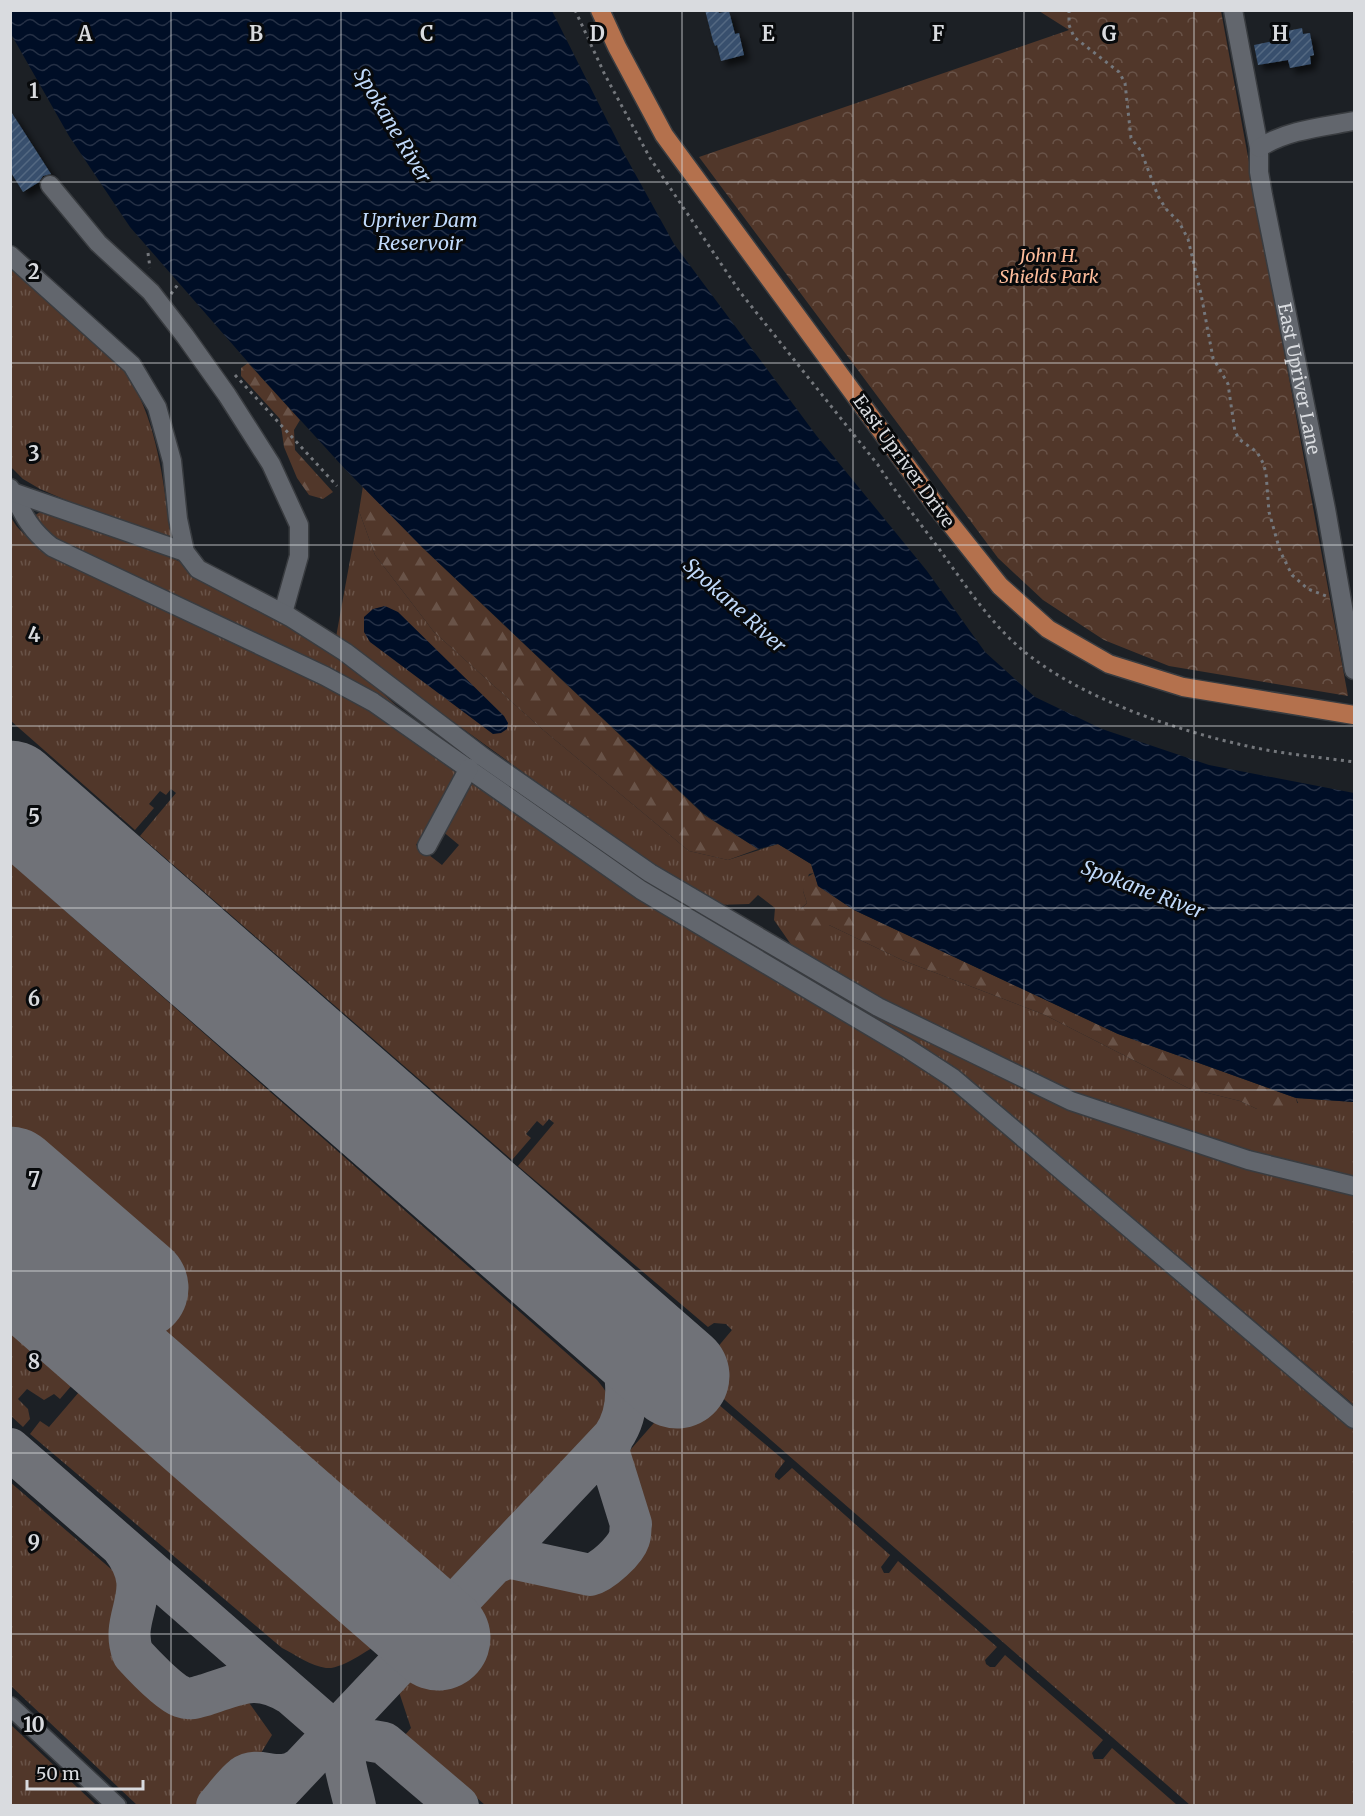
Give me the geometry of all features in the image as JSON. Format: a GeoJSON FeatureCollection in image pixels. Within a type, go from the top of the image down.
{"type":"FeatureCollection","features":[{"type":"Feature","properties":{"kind":"main road","name":"East Upriver Drive"},"geometry":{"type":"LineString","coordinates":[[600,10],[664,135],[937,507],[1000,586],[1047,629],[1109,664],[1183,687],[1354,715]]}},
{"type":"Feature","properties":{"kind":"street","name":"East Upriver Lane"},"geometry":{"type":"LineString","coordinates":[[1233,10],[1259,148],[1259,172],[1263,195],[1326,509],[1354,670]]}},
{"type":"Feature","properties":{"kind":"street"},"geometry":{"type":"LineString","coordinates":[[1259,148],[1273,139],[1290,134],[1354,121]]}},
{"type":"Feature","properties":{"kind":"street"},"geometry":{"type":"LineString","coordinates":[[50,185],[98,243],[151,292],[227,395],[271,464],[299,525],[299,556],[283,613]]}},
{"type":"Feature","properties":{"kind":"street"},"geometry":{"type":"LineString","coordinates":[[10,255],[132,365],[157,407],[172,461],[178,519],[185,552],[198,568],[283,613],[345,652],[483,757],[650,873],[878,1007],[1071,1101],[1248,1160],[1354,1186]]}},
{"type":"Feature","properties":{"kind":"street"},"geometry":{"type":"LineString","coordinates":[[11,490],[185,552]]}},
{"type":"Feature","properties":{"kind":"street"},"geometry":{"type":"LineString","coordinates":[[11,490],[21,514],[35,534],[52,548],[325,676],[400,720],[641,890],[907,1048],[953,1078],[1354,1419]]}},
{"type":"Feature","properties":{"kind":"street"},"geometry":{"type":"LineString","coordinates":[[427,846],[469,768]]}},
{"type":"Feature","properties":{"kind":"street"},"geometry":{"type":"LineString","coordinates":[[10,1706],[117,1806]]}},
{"type":"Feature","properties":{"kind":"path"},"geometry":{"type":"LineString","coordinates":[[1069,10],[1069,25],[1074,37],[1119,72],[1125,83],[1131,138],[1141,151],[1158,196],[1166,209],[1179,222],[1188,239],[1202,294],[1213,358],[1228,384],[1235,432],[1240,440],[1257,452],[1263,463],[1269,512],[1280,552],[1292,575],[1308,589],[1342,602]]}},
{"type":"Feature","properties":{"kind":"path"},"geometry":{"type":"LineString","coordinates":[[148,253],[152,275]]}},
{"type":"Feature","properties":{"kind":"path"},"geometry":{"type":"LineString","coordinates":[[234,374],[337,486]]}},
{"type":"Feature","properties":{"kind":"green space","name":"John H. Shields Park"},"geometry":{"type":"Polygon","coordinates":[[[1039,11],[1221,11],[1348,696],[1169,666],[1104,640],[1043,600],[998,558],[699,157],[1069,30],[1039,11]]]}},
{"type":"Feature","properties":{"kind":"green space"},"geometry":{"type":"Polygon","coordinates":[[[10,262],[120,364],[132,383],[150,425],[156,447],[171,537],[166,538],[96,513],[40,489],[23,479],[11,467],[10,262]]]}},
{"type":"Feature","properties":{"kind":"green space"},"geometry":{"type":"Polygon","coordinates":[[[248,363],[300,420],[294,430],[295,450],[333,492],[323,499],[309,495],[297,478],[284,447],[280,419],[241,376],[241,368],[248,363]]]}},
{"type":"Feature","properties":{"kind":"green space"},"geometry":{"type":"Polygon","coordinates":[[[363,486],[423,548],[704,815],[758,849],[728,860],[689,851],[542,729],[434,632],[375,555],[359,511],[363,486]]]}},
{"type":"Feature","properties":{"kind":"green space"},"geometry":{"type":"Polygon","coordinates":[[[359,511],[375,555],[434,632],[542,729],[689,851],[728,860],[778,844],[811,864],[814,873],[809,874],[803,891],[807,903],[801,908],[815,930],[821,925],[829,925],[902,960],[1045,1015],[1188,1088],[1240,1101],[1257,1109],[1298,1103],[1296,1098],[1354,1102],[1354,1177],[1201,1140],[1086,1097],[995,1055],[799,956],[774,920],[775,908],[758,895],[749,904],[716,905],[654,867],[336,637],[359,511]]]}},
{"type":"Feature","properties":{"kind":"green space"},"geometry":{"type":"Polygon","coordinates":[[[40,512],[51,512],[123,537],[183,563],[296,626],[366,678],[401,710],[351,680],[58,541],[40,529],[34,516],[40,512]]]}},
{"type":"Feature","properties":{"kind":"green space"},"geometry":{"type":"Polygon","coordinates":[[[10,514],[21,531],[50,552],[319,681],[369,708],[461,771],[416,845],[442,865],[459,845],[441,830],[471,778],[949,1080],[1354,1429],[1354,1805],[1190,1805],[695,1374],[732,1330],[726,1324],[714,1323],[708,1327],[518,1166],[554,1123],[549,1119],[543,1126],[537,1121],[526,1134],[531,1138],[512,1160],[140,836],[176,793],[171,789],[166,795],[160,791],[149,804],[154,808],[135,830],[11,721],[10,514]]]}},
{"type":"Feature","properties":{"kind":"green space"},"geometry":{"type":"Polygon","coordinates":[[[11,863],[597,1380],[606,1392],[611,1407],[605,1427],[459,1581],[440,1587],[421,1585],[11,1227],[11,863]]]}},
{"type":"Feature","properties":{"kind":"green space"},"geometry":{"type":"Polygon","coordinates":[[[814,873],[818,886],[854,910],[1118,1034],[1296,1098],[1298,1107],[1293,1111],[1285,1112],[1257,1109],[1240,1101],[1188,1088],[1045,1015],[902,960],[829,925],[817,929],[810,939],[802,941],[796,939],[791,936],[792,921],[807,903],[803,891],[804,879],[814,873]]]}},
{"type":"Feature","properties":{"kind":"green space"},"geometry":{"type":"Polygon","coordinates":[[[817,985],[1077,1110],[1354,1194],[1354,1405],[953,1066],[817,985]]]}},
{"type":"Feature","properties":{"kind":"green space"},"geometry":{"type":"Polygon","coordinates":[[[11,1296],[377,1617],[386,1639],[348,1662],[333,1668],[315,1665],[282,1648],[30,1434],[40,1421],[49,1427],[85,1385],[78,1378],[60,1399],[54,1394],[44,1400],[27,1389],[18,1399],[28,1409],[30,1419],[23,1427],[11,1416],[11,1296]]]}},
{"type":"Feature","properties":{"kind":"green space"},"geometry":{"type":"Polygon","coordinates":[[[691,1381],[785,1461],[775,1477],[779,1480],[792,1468],[890,1555],[881,1567],[884,1573],[889,1573],[898,1561],[997,1647],[985,1660],[986,1664],[995,1667],[1005,1655],[1103,1740],[1092,1753],[1094,1759],[1103,1759],[1112,1748],[1177,1805],[485,1805],[405,1735],[411,1728],[396,1683],[505,1569],[598,1591],[647,1540],[624,1457],[691,1381]]]}},
{"type":"Feature","properties":{"kind":"green space"},"geometry":{"type":"Polygon","coordinates":[[[10,1482],[118,1575],[123,1589],[111,1652],[113,1657],[182,1716],[245,1697],[272,1735],[258,1758],[245,1755],[199,1805],[137,1805],[11,1686],[10,1482]]]}},
{"type":"Feature","properties":{"kind":"green space"},"geometry":{"type":"Polygon","coordinates":[[[11,1725],[96,1805],[11,1805],[11,1725]]]}},
{"type":"Feature","properties":{"kind":"water","name":"Upriver Dam Reservoir"},"geometry":{"type":"Polygon","coordinates":[[[11,10],[552,11],[622,150],[674,244],[816,435],[927,571],[985,652],[1035,697],[1102,729],[1209,765],[1354,793],[1354,1102],[1296,1098],[1118,1034],[854,910],[818,886],[811,864],[778,844],[758,849],[705,815],[423,548],[345,469],[130,227],[69,136],[11,34],[11,10]]]}},
{"type":"Feature","properties":{"kind":"water"},"geometry":{"type":"Polygon","coordinates":[[[385,606],[398,612],[504,716],[508,723],[507,729],[493,734],[370,642],[364,632],[364,617],[373,609],[385,606]]]}},
{"type":"Feature","properties":{"kind":"building"},"geometry":{"type":"Polygon","coordinates":[[[705,10],[718,10],[719,13],[729,11],[735,34],[739,33],[744,55],[721,61],[705,10]]]}},
{"type":"Feature","properties":{"kind":"building"},"geometry":{"type":"Polygon","coordinates":[[[1302,28],[1303,34],[1310,33],[1314,55],[1310,56],[1311,64],[1290,68],[1288,60],[1258,65],[1254,45],[1288,38],[1287,31],[1302,28]]]}},
{"type":"Feature","properties":{"kind":"building"},"geometry":{"type":"Polygon","coordinates":[[[10,110],[51,174],[43,176],[39,182],[23,192],[10,171],[10,110]]]}},
{"type":"Feature","properties":{"kind":"taxiway"},"geometry":{"type":"LineString","coordinates":[[265,1806],[613,1437],[625,1410],[626,1395],[624,1365],[613,1320]]}},
{"type":"Feature","properties":{"kind":"taxiway"},"geometry":{"type":"LineString","coordinates":[[495,1563],[507,1558],[516,1559],[590,1575],[601,1570],[618,1555],[627,1544],[631,1524],[608,1450],[613,1437]]}},
{"type":"Feature","properties":{"kind":"taxiway"},"geometry":{"type":"LineString","coordinates":[[10,1449],[323,1722],[350,1737],[384,1743],[458,1806]]}},
{"type":"Feature","properties":{"kind":"taxiway"},"geometry":{"type":"LineString","coordinates":[[122,1547],[132,1563],[137,1578],[137,1591],[130,1627],[133,1654],[163,1684],[182,1697],[188,1698],[200,1697],[247,1682],[267,1683],[289,1693]]}},
{"type":"Feature","properties":{"kind":"taxiway"},"geometry":{"type":"LineString","coordinates":[[350,1716],[345,1726],[343,1749],[355,1806]]}},
{"type":"Feature","properties":{"kind":"taxiway"},"geometry":{"type":"LineString","coordinates":[[217,1806],[236,1783],[249,1774],[284,1775],[299,1769]]}},
{"type":"Feature","properties":{"kind":"runway"},"geometry":{"type":"LineString","coordinates":[[10,793],[677,1376]]}},
{"type":"Feature","properties":{"kind":"runway"},"geometry":{"type":"LineString","coordinates":[[10,1179],[136,1288]]}},
{"type":"Feature","properties":{"kind":"runway"},"geometry":{"type":"LineString","coordinates":[[10,1264],[438,1638]]}},
{"type":"Feature","properties":{"kind":"water label","name":"Spokane River"},"geometry":{"type":"Point","coordinates":[393,125]}},
{"type":"Feature","properties":{"kind":"water label","name":"Spokane River"},"geometry":{"type":"Point","coordinates":[735,605]}},
{"type":"Feature","properties":{"kind":"water label","name":"Spokane River"},"geometry":{"type":"Point","coordinates":[1143,889]}}]}
